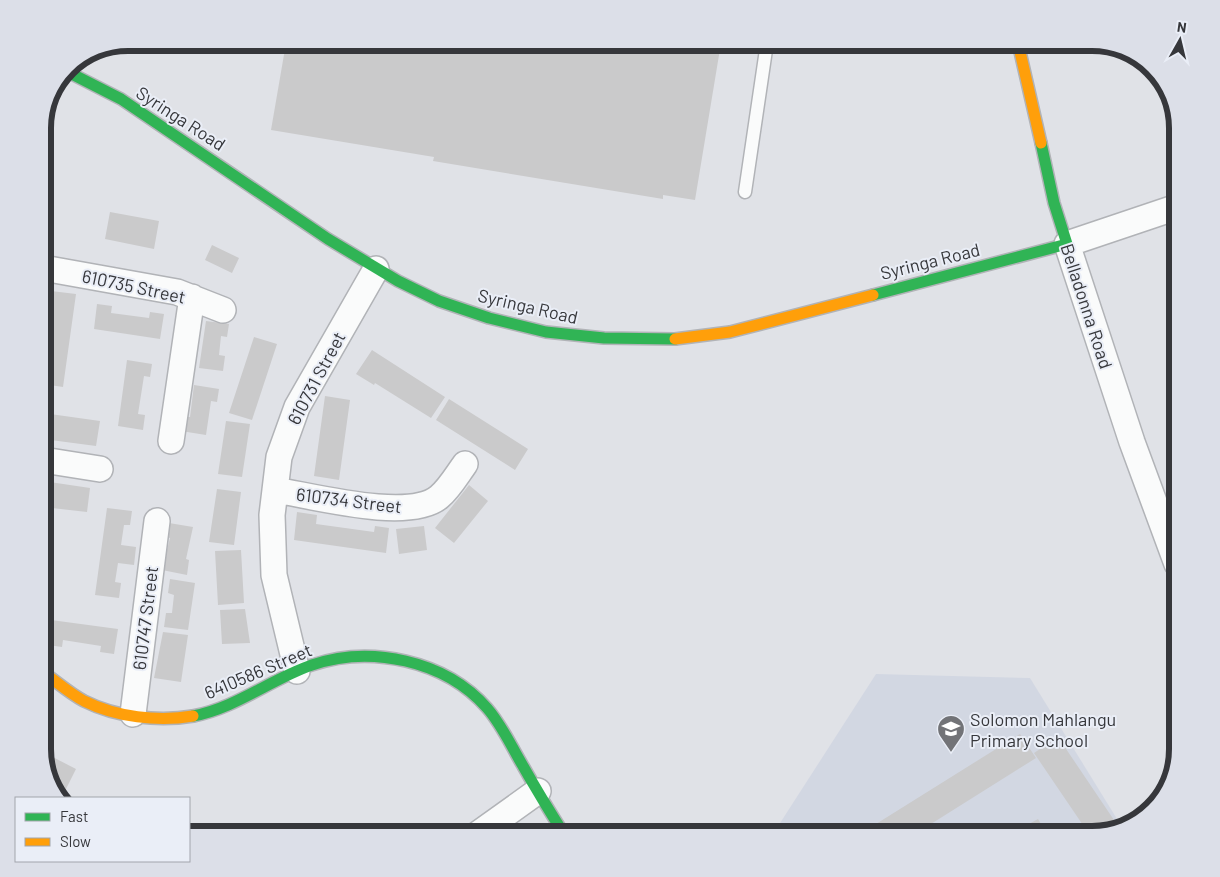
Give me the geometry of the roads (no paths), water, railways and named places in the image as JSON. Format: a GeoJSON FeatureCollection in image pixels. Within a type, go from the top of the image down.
{"type":"FeatureCollection","features":[{"type":"Feature","properties":{"kind":"street","name":"Belladonna Road"},"geometry":{"type":"LineString","coordinates":[[1020,51],[1054,203],[1132,442],[1169,540]]}},
{"type":"Feature","properties":{"kind":"street","name":"Syringa Road"},"geometry":{"type":"LineString","coordinates":[[73,75],[121,99],[376,269],[439,301],[489,318],[537,330],[604,338],[667,340],[730,332],[1067,244]]}},
{"type":"Feature","properties":{"kind":"street"},"geometry":{"type":"LineString","coordinates":[[1067,244],[1169,210]]}},
{"type":"Feature","properties":{"kind":"street","name":"610735 Street"},"geometry":{"type":"LineString","coordinates":[[51,269],[178,292],[222,310]]}},
{"type":"Feature","properties":{"kind":"street","name":"610731 Street"},"geometry":{"type":"LineString","coordinates":[[297,670],[274,575],[272,515],[279,457],[296,407],[376,269]]}},
{"type":"Feature","properties":{"kind":"street"},"geometry":{"type":"LineString","coordinates":[[171,441],[192,297]]}},
{"type":"Feature","properties":{"kind":"street"},"geometry":{"type":"LineString","coordinates":[[51,461],[100,469]]}},
{"type":"Feature","properties":{"kind":"street","name":"610734 Street"},"geometry":{"type":"LineString","coordinates":[[275,490],[376,507],[406,509],[422,506],[439,497],[465,464]]}},
{"type":"Feature","properties":{"kind":"street","name":"610747 Street"},"geometry":{"type":"LineString","coordinates":[[133,714],[157,521]]}},
{"type":"Feature","properties":{"kind":"street","name":"6410586 Street"},"geometry":{"type":"LineString","coordinates":[[51,678],[84,701],[109,710],[167,718],[201,714],[250,696],[297,670],[320,662],[358,656],[392,657],[421,665],[452,682],[478,700],[500,725],[559,826]]}},
{"type":"Feature","properties":{"kind":"street"},"geometry":{"type":"LineString","coordinates":[[489,826],[538,791]]}},
{"type":"Feature","properties":{"kind":"lane"},"geometry":{"type":"LineString","coordinates":[[745,192],[766,51]]}},
{"type":"Feature","properties":{"kind":"place","name":"Solomon Mahlangu Primary School"},"geometry":{"type":"Point","coordinates":[951,753]}}]}
